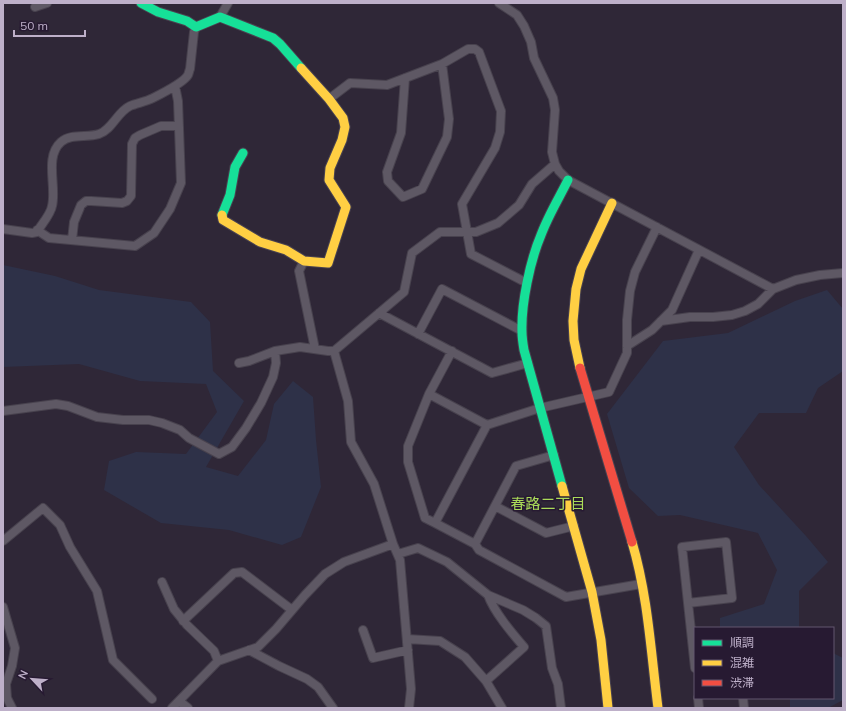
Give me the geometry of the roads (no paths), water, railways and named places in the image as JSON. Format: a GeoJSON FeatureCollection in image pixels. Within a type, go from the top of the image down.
{"type":"FeatureCollection","features":[{"type":"Feature","properties":{"kind":"street"},"geometry":{"type":"LineString","coordinates":[[35,7],[47,3]]}},
{"type":"Feature","properties":{"kind":"street"},"geometry":{"type":"LineString","coordinates":[[141,3],[158,12],[187,21],[196,27]]}},
{"type":"Feature","properties":{"kind":"street"},"geometry":{"type":"LineString","coordinates":[[3,229],[32,233],[38,230],[52,209],[52,159],[55,148],[67,138],[99,134],[106,130],[122,111],[152,98],[182,81],[188,75],[190,69],[194,32],[196,27],[220,17],[228,3]]}},
{"type":"Feature","properties":{"kind":"street"},"geometry":{"type":"LineString","coordinates":[[499,3],[517,15],[524,26],[531,42],[534,58],[553,98],[554,110],[552,152],[554,164],[559,171],[568,180],[773,289]]}},
{"type":"Feature","properties":{"kind":"street"},"geometry":{"type":"LineString","coordinates":[[220,17],[273,38],[329,99],[343,118],[345,128],[342,140],[330,168],[329,180],[346,207],[328,263],[304,261],[286,250],[260,242],[223,220],[222,214],[230,194],[235,167],[243,153]]}},
{"type":"Feature","properties":{"kind":"street"},"geometry":{"type":"LineString","coordinates":[[329,99],[350,83],[387,85],[442,64],[468,48],[475,49],[479,52],[501,111],[500,132],[495,148],[462,204],[471,254],[527,283]]}},
{"type":"Feature","properties":{"kind":"street"},"geometry":{"type":"LineString","coordinates":[[405,78],[401,133],[387,172],[388,181],[403,197],[422,189],[447,137],[449,119],[442,64]]}},
{"type":"Feature","properties":{"kind":"street"},"geometry":{"type":"LineString","coordinates":[[38,230],[48,238],[135,246],[154,232],[170,209],[181,183],[178,101],[175,86]]}},
{"type":"Feature","properties":{"kind":"street"},"geometry":{"type":"LineString","coordinates":[[72,240],[74,222],[81,205],[86,201],[122,203],[127,201],[131,196],[132,144],[135,138],[161,126],[179,126]]}},
{"type":"Feature","properties":{"kind":"street"},"geometry":{"type":"LineString","coordinates":[[240,363],[275,351],[300,347],[334,351],[404,292],[412,253],[440,232],[476,232],[498,223],[519,205],[532,184],[554,164]]}},
{"type":"Feature","properties":{"kind":"street"},"geometry":{"type":"LineString","coordinates":[[568,180],[541,234],[535,250],[527,283],[522,331],[524,350],[592,592],[601,640],[608,708]]}},
{"type":"Feature","properties":{"kind":"street"},"geometry":{"type":"LineString","coordinates":[[612,203],[581,269],[576,289],[573,321],[574,340],[588,397],[632,542],[645,602],[658,708]]}},
{"type":"Feature","properties":{"kind":"street"},"geometry":{"type":"LineString","coordinates":[[435,523],[487,425],[540,408],[609,392],[627,353],[627,320],[630,291],[635,272],[657,227]]}},
{"type":"Feature","properties":{"kind":"street"},"geometry":{"type":"LineString","coordinates":[[627,346],[652,330],[672,310],[699,250]]}},
{"type":"Feature","properties":{"kind":"street"},"geometry":{"type":"LineString","coordinates":[[304,261],[300,270],[315,349]]}},
{"type":"Feature","properties":{"kind":"street"},"geometry":{"type":"LineString","coordinates":[[661,321],[690,317],[732,315],[745,311],[758,304],[773,289],[796,280],[820,275],[843,273]]}},
{"type":"Feature","properties":{"kind":"street"},"geometry":{"type":"LineString","coordinates":[[418,334],[442,289],[522,331]]}},
{"type":"Feature","properties":{"kind":"street"},"geometry":{"type":"LineString","coordinates":[[379,313],[492,373],[528,363]]}},
{"type":"Feature","properties":{"kind":"street"},"geometry":{"type":"LineString","coordinates":[[3,411],[56,404],[68,406],[97,417],[162,422],[180,430],[202,446],[219,454],[232,447],[246,428],[261,403],[273,377],[276,363],[275,351]]}},
{"type":"Feature","properties":{"kind":"street"},"geometry":{"type":"LineString","coordinates":[[334,351],[348,401],[351,442],[374,484],[393,544],[400,560],[411,689],[409,708]]}},
{"type":"Feature","properties":{"kind":"street"},"geometry":{"type":"LineString","coordinates":[[452,351],[429,394],[408,446],[408,462],[425,518],[475,544],[479,550],[566,597],[641,584]]}},
{"type":"Feature","properties":{"kind":"street"},"geometry":{"type":"LineString","coordinates":[[429,394],[487,425]]}},
{"type":"Feature","properties":{"kind":"street"},"geometry":{"type":"LineString","coordinates":[[475,544],[516,466],[554,455]]}},
{"type":"Feature","properties":{"kind":"street"},"geometry":{"type":"LineString","coordinates":[[495,506],[546,533],[574,526]]}},
{"type":"Feature","properties":{"kind":"street"},"geometry":{"type":"LineString","coordinates":[[3,542],[43,508],[60,525],[74,553],[97,591],[113,660],[152,699]]}},
{"type":"Feature","properties":{"kind":"street"},"geometry":{"type":"LineString","coordinates":[[688,603],[732,598],[726,542],[682,547],[688,603],[694,659]]}},
{"type":"Feature","properties":{"kind":"street"},"geometry":{"type":"LineString","coordinates":[[172,708],[218,661],[258,647],[276,630],[305,595],[325,574],[344,562],[393,544]]}},
{"type":"Feature","properties":{"kind":"street"},"geometry":{"type":"LineString","coordinates":[[398,554],[418,548],[447,562],[488,595],[523,610],[546,626],[552,668],[558,684],[561,708]]}},
{"type":"Feature","properties":{"kind":"street"},"geometry":{"type":"LineString","coordinates":[[183,621],[234,573],[242,572],[292,610]]}},
{"type":"Feature","properties":{"kind":"street"},"geometry":{"type":"LineString","coordinates":[[162,582],[174,609],[183,621],[214,651],[218,661]]}},
{"type":"Feature","properties":{"kind":"street"},"geometry":{"type":"LineString","coordinates":[[486,681],[524,647],[511,631],[491,602],[488,595]]}},
{"type":"Feature","properties":{"kind":"street"},"geometry":{"type":"LineString","coordinates":[[3,607],[15,648],[12,666],[6,684],[7,698],[12,708]]}},
{"type":"Feature","properties":{"kind":"street"},"geometry":{"type":"LineString","coordinates":[[363,630],[373,658],[408,650]]}},
{"type":"Feature","properties":{"kind":"street"},"geometry":{"type":"LineString","coordinates":[[407,639],[440,641],[465,657],[486,681],[502,708]]}},
{"type":"Feature","properties":{"kind":"street"},"geometry":{"type":"LineString","coordinates":[[249,650],[279,666],[307,678],[318,687],[333,708]]}},
{"type":"Feature","properties":{"kind":"street"},"geometry":{"type":"LineString","coordinates":[[179,701],[188,708]]}},
{"type":"Feature","properties":{"kind":"district","name":"春路二丁目"},"geometry":{"type":"Point","coordinates":[548,504]}}]}
